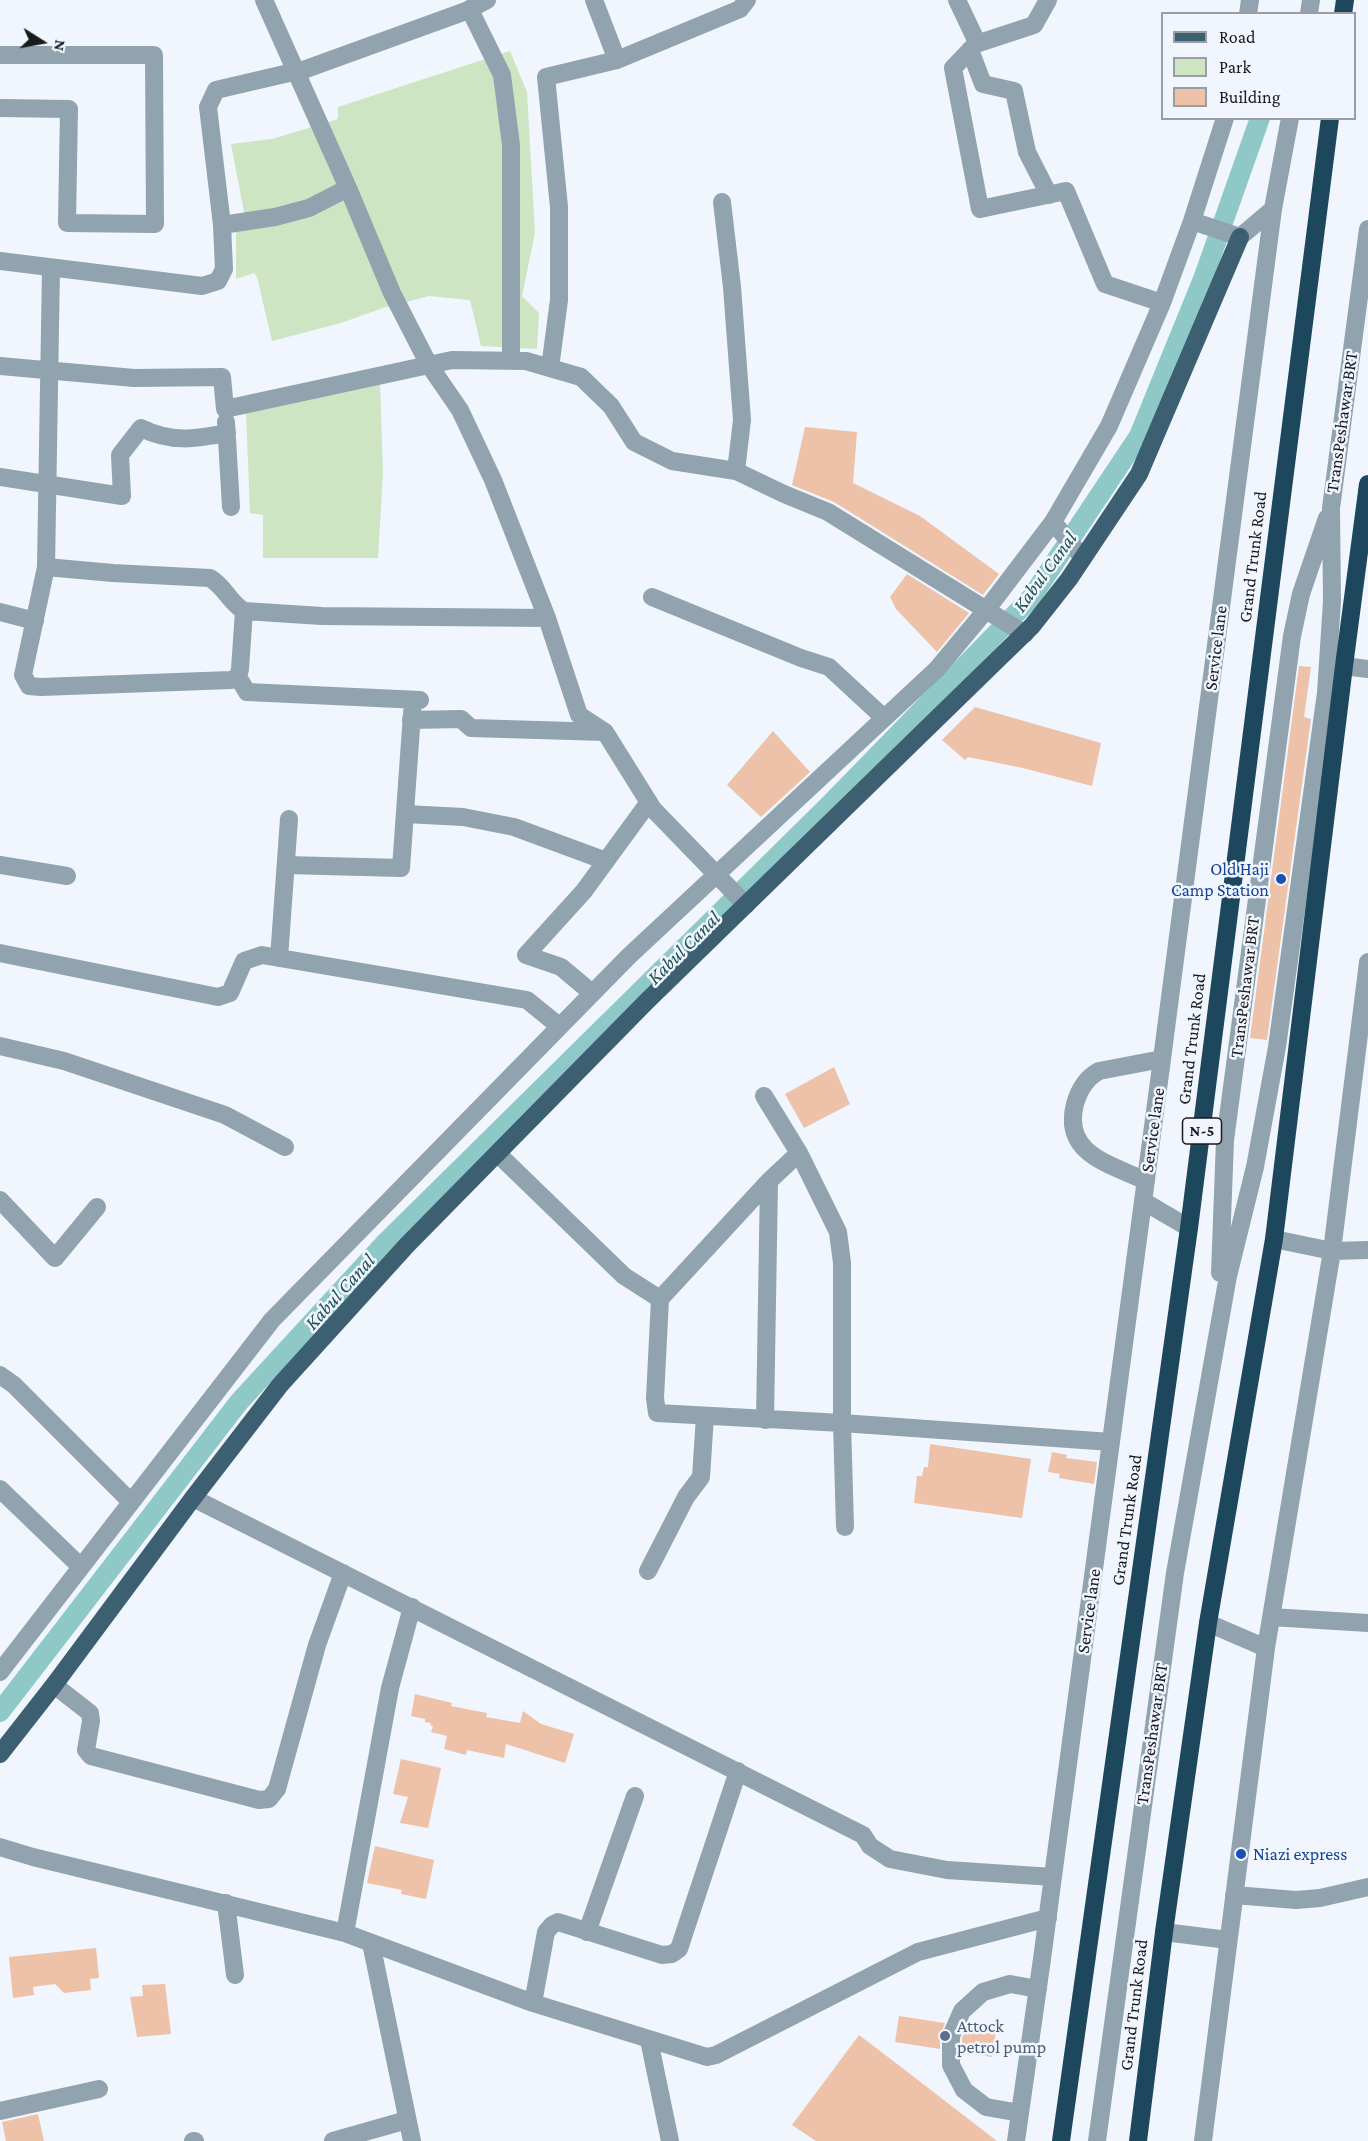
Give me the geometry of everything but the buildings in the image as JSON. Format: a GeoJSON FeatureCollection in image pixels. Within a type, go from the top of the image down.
{"type":"FeatureCollection","features":[{"type":"Feature","properties":{"kind":"highway","name":"Grand Trunk Road"},"geometry":{"type":"LineString","coordinates":[[1061,2141],[1189,1228],[1330,120]]}},
{"type":"Feature","properties":{"kind":"highway","name":"Grand Trunk Road"},"geometry":{"type":"LineString","coordinates":[[1138,2141],[1164,1932],[1208,1623],[1274,1239],[1368,484]]}},
{"type":"Feature","properties":{"kind":"main road"},"geometry":{"type":"LineString","coordinates":[[0,1754],[288,1376],[407,1245],[647,1001],[1022,632],[1069,579],[1080,554],[1139,474],[1234,235]]}},
{"type":"Feature","properties":{"kind":"street"},"geometry":{"type":"LineString","coordinates":[[264,0],[392,293],[429,364],[460,410],[493,480],[547,618],[579,715],[605,732],[653,809],[746,904]]}},
{"type":"Feature","properties":{"kind":"street"},"geometry":{"type":"LineString","coordinates":[[0,261],[202,286],[218,281],[224,269],[222,225],[208,107],[216,90],[295,72],[470,9],[487,0]]}},
{"type":"Feature","properties":{"kind":"street"},"geometry":{"type":"LineString","coordinates":[[594,0],[617,60]]}},
{"type":"Feature","properties":{"kind":"street"},"geometry":{"type":"LineString","coordinates":[[550,368],[559,300],[559,218],[546,77],[617,60],[740,9],[747,0]]}},
{"type":"Feature","properties":{"kind":"street"},"geometry":{"type":"LineString","coordinates":[[957,0],[984,84],[1014,91],[1027,152],[1049,195]]}},
{"type":"Feature","properties":{"kind":"street"},"geometry":{"type":"LineString","coordinates":[[1048,0],[1034,25],[973,47],[953,68],[980,209],[1066,191],[1105,284],[1162,303]]}},
{"type":"Feature","properties":{"kind":"street"},"geometry":{"type":"LineString","coordinates":[[470,9],[502,75],[511,145],[511,361]]}},
{"type":"Feature","properties":{"kind":"street"},"geometry":{"type":"LineString","coordinates":[[0,55],[154,55],[156,224],[67,223],[69,109],[0,108]]}},
{"type":"Feature","properties":{"kind":"street"},"geometry":{"type":"LineString","coordinates":[[0,1672],[272,1320],[628,956],[937,669],[990,611],[1055,524],[1109,426],[1198,223],[1224,120]]}},
{"type":"Feature","properties":{"kind":"street","name":"Service lane"},"geometry":{"type":"LineString","coordinates":[[1016,2141],[1048,1918],[1273,209],[1290,120]]}},
{"type":"Feature","properties":{"kind":"street"},"geometry":{"type":"LineString","coordinates":[[222,225],[275,217],[309,208],[348,188]]}},
{"type":"Feature","properties":{"kind":"street"},"geometry":{"type":"LineString","coordinates":[[722,202],[732,287],[742,420],[736,471]]}},
{"type":"Feature","properties":{"kind":"street"},"geometry":{"type":"LineString","coordinates":[[1198,223],[1234,235],[1273,209]]}},
{"type":"Feature","properties":{"kind":"street","name":"TransPeshawar BRT"},"geometry":{"type":"LineString","coordinates":[[1096,2141],[1174,1573],[1228,1275],[1255,1167],[1270,1089],[1320,740],[1326,693],[1331,611],[1330,508],[1368,229]]}},
{"type":"Feature","properties":{"kind":"street"},"geometry":{"type":"LineString","coordinates":[[51,268],[46,567],[23,675],[28,686],[231,680],[238,677]]}},
{"type":"Feature","properties":{"kind":"street"},"geometry":{"type":"LineString","coordinates":[[225,409],[452,360],[526,362],[550,368],[581,377],[611,406],[634,442],[672,461],[736,471],[828,512],[1022,632]]}},
{"type":"Feature","properties":{"kind":"street"},"geometry":{"type":"LineString","coordinates":[[0,366],[134,378],[222,377],[231,507]]}},
{"type":"Feature","properties":{"kind":"street"},"geometry":{"type":"LineString","coordinates":[[0,477],[122,496],[120,455],[141,428],[157,436],[194,440],[227,433]]}},
{"type":"Feature","properties":{"kind":"street","name":"TransPeshawar BRT"},"geometry":{"type":"LineString","coordinates":[[1218,1329],[1225,1140],[1267,814],[1294,626],[1301,594],[1330,508]]}},
{"type":"Feature","properties":{"kind":"street"},"geometry":{"type":"LineString","coordinates":[[1055,524],[1080,554]]}},
{"type":"Feature","properties":{"kind":"street"},"geometry":{"type":"LineString","coordinates":[[46,567],[210,578],[222,585],[234,605],[244,611],[322,616],[547,618]]}},
{"type":"Feature","properties":{"kind":"street"},"geometry":{"type":"LineString","coordinates":[[652,597],[829,668],[883,717]]}},
{"type":"Feature","properties":{"kind":"street"},"geometry":{"type":"LineString","coordinates":[[244,611],[238,677],[247,692],[416,700],[411,720],[401,868],[286,865]]}},
{"type":"Feature","properties":{"kind":"street"},"geometry":{"type":"LineString","coordinates":[[0,612],[35,621]]}},
{"type":"Feature","properties":{"kind":"street"},"geometry":{"type":"LineString","coordinates":[[1344,666],[1368,669]]}},
{"type":"Feature","properties":{"kind":"street"},"geometry":{"type":"LineString","coordinates":[[411,720],[462,719],[471,728],[605,732]]}},
{"type":"Feature","properties":{"kind":"street"},"geometry":{"type":"LineString","coordinates":[[592,993],[561,967],[526,955],[584,891],[649,802]]}},
{"type":"Feature","properties":{"kind":"street"},"geometry":{"type":"LineString","coordinates":[[405,814],[463,817],[514,827],[606,861]]}},
{"type":"Feature","properties":{"kind":"street"},"geometry":{"type":"LineString","coordinates":[[279,958],[290,819]]}},
{"type":"Feature","properties":{"kind":"street"},"geometry":{"type":"LineString","coordinates":[[0,865],[67,876]]}},
{"type":"Feature","properties":{"kind":"street"},"geometry":{"type":"LineString","coordinates":[[0,953],[218,997],[230,993],[244,961],[262,955],[527,1000],[559,1026]]}},
{"type":"Feature","properties":{"kind":"street"},"geometry":{"type":"LineString","coordinates":[[1203,2141],[1266,1648],[1332,1251],[1368,962]]}},
{"type":"Feature","properties":{"kind":"street"},"geometry":{"type":"LineString","coordinates":[[0,1046],[64,1061],[225,1115],[285,1147]]}},
{"type":"Feature","properties":{"kind":"street"},"geometry":{"type":"LineString","coordinates":[[1146,1181],[1087,1153],[1076,1140],[1073,1110],[1077,1096],[1089,1076],[1099,1071],[1162,1059]]}},
{"type":"Feature","properties":{"kind":"street"},"geometry":{"type":"LineString","coordinates":[[764,1096],[799,1153],[838,1232],[842,1263],[842,1422],[845,1527]]}},
{"type":"Feature","properties":{"kind":"street"},"geometry":{"type":"LineString","coordinates":[[799,1153],[769,1181],[660,1299],[655,1398],[657,1413],[842,1422],[1111,1442]]}},
{"type":"Feature","properties":{"kind":"street"},"geometry":{"type":"LineString","coordinates":[[498,1154],[624,1276],[660,1299]]}},
{"type":"Feature","properties":{"kind":"street"},"geometry":{"type":"LineString","coordinates":[[765,1420],[769,1181]]}},
{"type":"Feature","properties":{"kind":"street"},"geometry":{"type":"LineString","coordinates":[[0,1200],[55,1258],[97,1207]]}},
{"type":"Feature","properties":{"kind":"street"},"geometry":{"type":"LineString","coordinates":[[1143,1201],[1189,1228]]}},
{"type":"Feature","properties":{"kind":"street"},"geometry":{"type":"LineString","coordinates":[[1274,1239],[1332,1251],[1368,1250]]}},
{"type":"Feature","properties":{"kind":"street"},"geometry":{"type":"LineString","coordinates":[[0,1375],[14,1385],[131,1502]]}},
{"type":"Feature","properties":{"kind":"street"},"geometry":{"type":"LineString","coordinates":[[648,1571],[686,1497],[701,1478],[705,1416]]}},
{"type":"Feature","properties":{"kind":"street"},"geometry":{"type":"LineString","coordinates":[[0,1489],[81,1567]]}},
{"type":"Feature","properties":{"kind":"street"},"geometry":{"type":"LineString","coordinates":[[193,1498],[863,1834],[870,1846],[890,1859],[947,1870],[1053,1877]]}},
{"type":"Feature","properties":{"kind":"street"},"geometry":{"type":"LineString","coordinates":[[54,1685],[90,1713],[91,1721],[86,1750],[91,1756],[259,1800],[269,1799],[277,1789],[317,1645],[343,1573]]}},
{"type":"Feature","properties":{"kind":"street"},"geometry":{"type":"LineString","coordinates":[[345,1933],[390,1688],[412,1607]]}},
{"type":"Feature","properties":{"kind":"street"},"geometry":{"type":"LineString","coordinates":[[1271,1617],[1368,1623]]}},
{"type":"Feature","properties":{"kind":"street"},"geometry":{"type":"LineString","coordinates":[[1208,1623],[1266,1648]]}},
{"type":"Feature","properties":{"kind":"street"},"geometry":{"type":"LineString","coordinates":[[533,2003],[546,1932],[558,1922],[662,1955],[672,1954],[679,1949],[738,1772]]}},
{"type":"Feature","properties":{"kind":"street"},"geometry":{"type":"LineString","coordinates":[[587,1932],[635,1796]]}},
{"type":"Feature","properties":{"kind":"street"},"geometry":{"type":"LineString","coordinates":[[0,1847],[345,1933],[533,2003],[707,2057],[716,2055],[918,1952],[1048,1918]]}},
{"type":"Feature","properties":{"kind":"street"},"geometry":{"type":"LineString","coordinates":[[1234,1895],[1296,1900],[1320,1898],[1368,1887]]}},
{"type":"Feature","properties":{"kind":"street"},"geometry":{"type":"LineString","coordinates":[[226,1903],[235,1975]]}},
{"type":"Feature","properties":{"kind":"street"},"geometry":{"type":"LineString","coordinates":[[1164,1932],[1228,1940]]}},
{"type":"Feature","properties":{"kind":"street"},"geometry":{"type":"LineString","coordinates":[[371,1943],[412,2141]]}},
{"type":"Feature","properties":{"kind":"street"},"geometry":{"type":"LineString","coordinates":[[1020,2113],[986,2107],[964,2090],[951,2065],[951,2037],[962,2011],[983,1992],[1010,1984],[1038,1989]]}},
{"type":"Feature","properties":{"kind":"street"},"geometry":{"type":"LineString","coordinates":[[649,2040],[670,2141]]}},
{"type":"Feature","properties":{"kind":"street"},"geometry":{"type":"LineString","coordinates":[[0,2111],[99,2089]]}},
{"type":"Feature","properties":{"kind":"street"},"geometry":{"type":"LineString","coordinates":[[333,2141],[408,2120]]}},
{"type":"Feature","properties":{"kind":"green space"},"geometry":{"type":"Polygon","coordinates":[[[510,51],[527,92],[535,233],[522,296],[539,313],[537,349],[481,346],[470,300],[429,296],[272,341],[257,277],[254,273],[236,279],[236,229],[244,212],[231,144],[272,139],[338,119],[338,107],[510,51]]]}},
{"type":"Feature","properties":{"kind":"green space"},"geometry":{"type":"Polygon","coordinates":[[[380,382],[383,473],[378,558],[263,558],[263,515],[250,513],[246,411],[380,382]]]}},
{"type":"Feature","properties":{"kind":"waterway","name":"Kabul Canal"},"geometry":{"type":"LineString","coordinates":[[0,1712],[239,1402],[386,1242],[830,804],[1031,598],[1139,436],[1203,279],[1259,120]]}},
{"type":"Feature","properties":{"kind":"place","name":"Old Haji Camp Station"},"geometry":{"type":"Point","coordinates":[1281,879]}},
{"type":"Feature","properties":{"kind":"place","name":"Niazi express"},"geometry":{"type":"Point","coordinates":[1241,1854]}},
{"type":"Feature","properties":{"kind":"place","name":"Attock petrol pump"},"geometry":{"type":"Point","coordinates":[945,2036]}}]}
